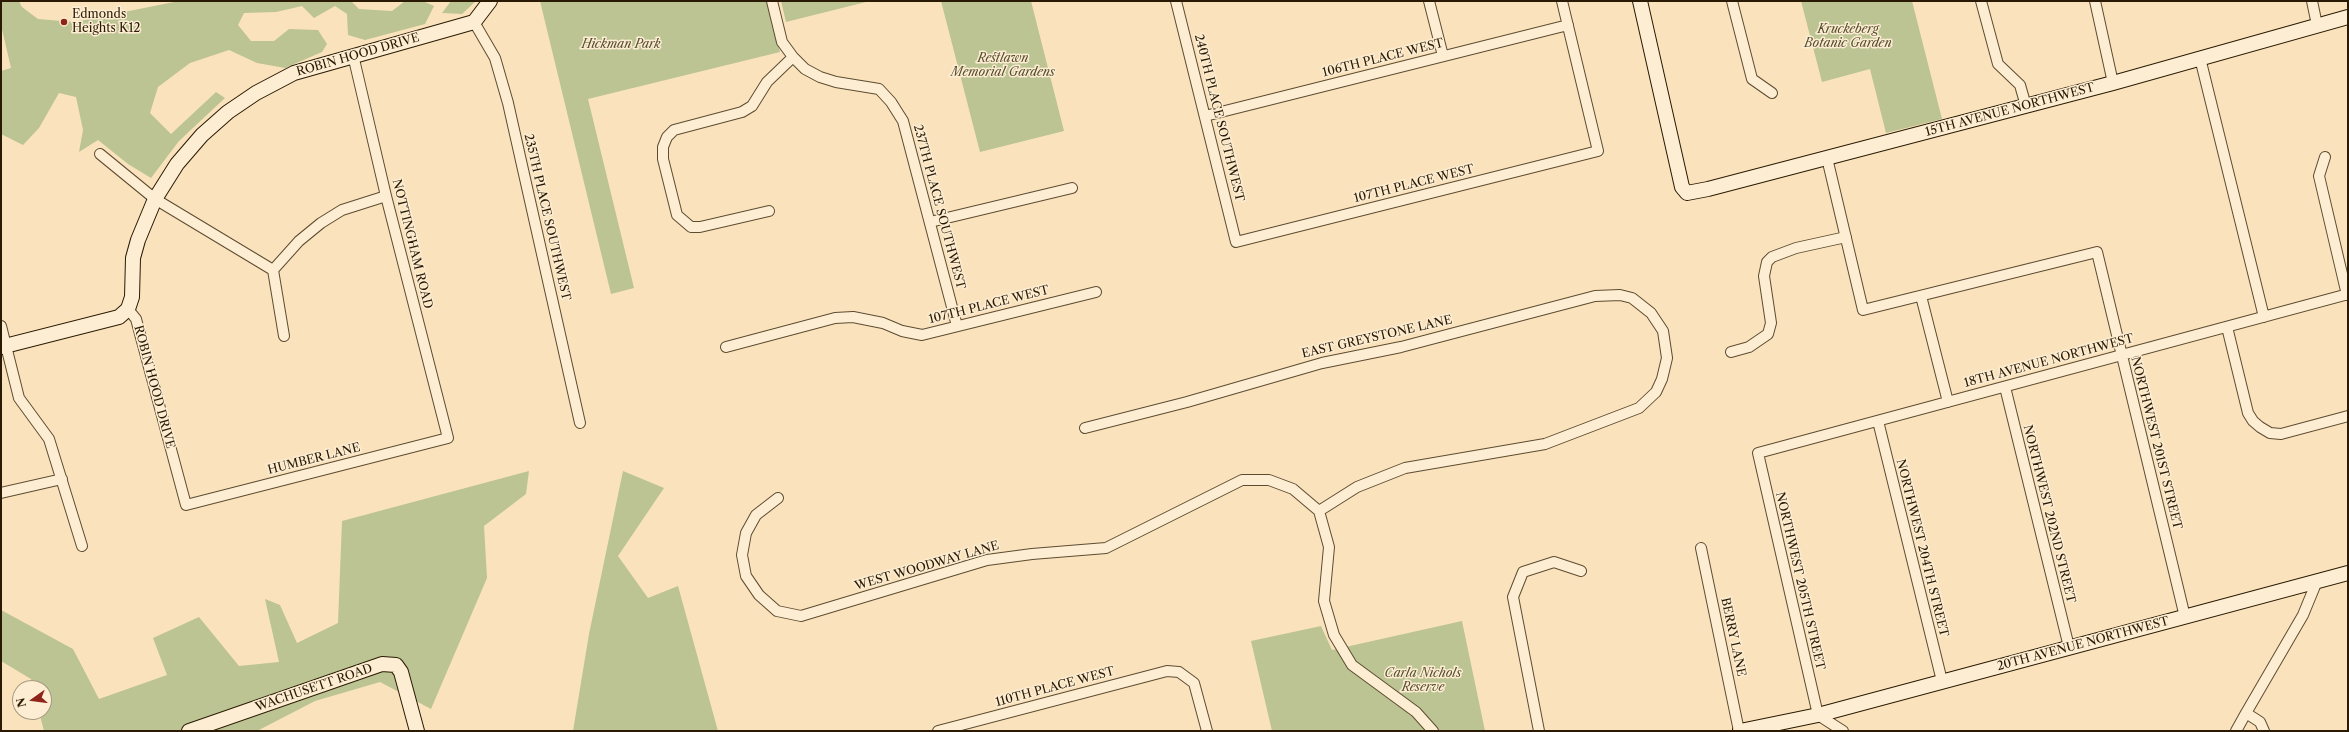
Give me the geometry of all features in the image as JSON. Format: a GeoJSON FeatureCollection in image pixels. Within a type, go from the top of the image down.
{"type":"FeatureCollection","features":[{"type":"Feature","properties":{"kind":"street"},"geometry":{"type":"LineString","coordinates":[[474,22],[490,1]]}},
{"type":"Feature","properties":{"kind":"street","name":"237TH PLACE SOUTHWEST"},"geometry":{"type":"LineString","coordinates":[[772,1],[782,42],[793,57],[805,69],[820,77],[879,89],[891,102],[903,121],[957,326]]}},
{"type":"Feature","properties":{"kind":"street","name":"240TH PLACE SOUTHWEST"},"geometry":{"type":"LineString","coordinates":[[1176,1],[1236,242]]}},
{"type":"Feature","properties":{"kind":"street"},"geometry":{"type":"LineString","coordinates":[[1429,1],[1443,56]]}},
{"type":"Feature","properties":{"kind":"street"},"geometry":{"type":"LineString","coordinates":[[1562,1],[1568,25]]}},
{"type":"Feature","properties":{"kind":"street","name":"15TH AVENUE NORTHWEST"},"geometry":{"type":"LineString","coordinates":[[1640,1],[1682,187],[1687,193],[1697,192],[2113,83],[2348,17]]}},
{"type":"Feature","properties":{"kind":"street"},"geometry":{"type":"LineString","coordinates":[[1732,1],[1752,79],[1772,93]]}},
{"type":"Feature","properties":{"kind":"street"},"geometry":{"type":"LineString","coordinates":[[1982,1],[1998,64],[2020,85],[2026,106]]}},
{"type":"Feature","properties":{"kind":"street"},"geometry":{"type":"LineString","coordinates":[[2095,1],[2113,83]]}},
{"type":"Feature","properties":{"kind":"street"},"geometry":{"type":"LineString","coordinates":[[2312,1],[2318,26]]}},
{"type":"Feature","properties":{"kind":"street","name":"ROBIN HOOD DRIVE"},"geometry":{"type":"LineString","coordinates":[[186,505],[136,319],[128,309],[132,297],[133,258],[138,240],[155,199],[176,164],[202,135],[228,112],[256,93],[294,73],[474,22]]}},
{"type":"Feature","properties":{"kind":"street","name":"235TH PLACE SOUTHWEST"},"geometry":{"type":"LineString","coordinates":[[474,22],[495,58],[508,103],[580,423]]}},
{"type":"Feature","properties":{"kind":"street","name":"106TH PLACE WEST"},"geometry":{"type":"LineString","coordinates":[[1205,116],[1568,25]]}},
{"type":"Feature","properties":{"kind":"street","name":"107TH PLACE WEST"},"geometry":{"type":"LineString","coordinates":[[1236,242],[1598,151],[1568,25]]}},
{"type":"Feature","properties":{"kind":"street","name":"NOTTINGHAM ROAD"},"geometry":{"type":"LineString","coordinates":[[353,56],[386,196],[448,438]]}},
{"type":"Feature","properties":{"kind":"street"},"geometry":{"type":"LineString","coordinates":[[769,211],[700,227],[691,227],[677,215],[663,159],[662,147],[667,137],[674,130],[737,114],[752,106],[767,82],[793,57]]}},
{"type":"Feature","properties":{"kind":"street"},"geometry":{"type":"LineString","coordinates":[[2200,58],[2264,317]]}},
{"type":"Feature","properties":{"kind":"street"},"geometry":{"type":"LineString","coordinates":[[100,154],[155,199],[273,270],[284,336]]}},
{"type":"Feature","properties":{"kind":"street"},"geometry":{"type":"LineString","coordinates":[[1826,158],[1863,310],[1921,296],[1948,402]]}},
{"type":"Feature","properties":{"kind":"street"},"geometry":{"type":"LineString","coordinates":[[2326,158],[2319,176],[2348,294]]}},
{"type":"Feature","properties":{"kind":"street"},"geometry":{"type":"LineString","coordinates":[[930,222],[1072,188]]}},
{"type":"Feature","properties":{"kind":"street"},"geometry":{"type":"LineString","coordinates":[[273,270],[299,241],[321,223],[342,210],[386,196]]}},
{"type":"Feature","properties":{"kind":"street"},"geometry":{"type":"LineString","coordinates":[[1731,352],[1749,347],[1768,334],[1771,323],[1764,276],[1768,262],[1772,257],[1796,248],[1846,237]]}},
{"type":"Feature","properties":{"kind":"street","name":"NORTHWEST 201ST STREET"},"geometry":{"type":"LineString","coordinates":[[1921,296],[2097,252],[2185,617]]}},
{"type":"Feature","properties":{"kind":"street","name":"107TH PLACE WEST"},"geometry":{"type":"LineString","coordinates":[[726,347],[835,318],[853,317],[883,322],[902,331],[922,335],[1096,292]]}},
{"type":"Feature","properties":{"kind":"street","name":"18TH AVENUE NORTHWEST"},"geometry":{"type":"LineString","coordinates":[[1758,453],[2348,294]]}},
{"type":"Feature","properties":{"kind":"street","name":"EAST GREYSTONE LANE"},"geometry":{"type":"LineString","coordinates":[[1085,428],[1187,402],[1322,363],[1401,346],[1595,296],[1620,295],[1632,298],[1651,313],[1663,332],[1668,358],[1662,379],[1656,392],[1639,408],[1545,444],[1405,468],[1357,487],[1319,510]]}},
{"type":"Feature","properties":{"kind":"street"},"geometry":{"type":"LineString","coordinates":[[3,347],[119,317],[128,309]]}},
{"type":"Feature","properties":{"kind":"street"},"geometry":{"type":"LineString","coordinates":[[1,326],[3,347],[19,398],[49,440],[82,546]]}},
{"type":"Feature","properties":{"kind":"street"},"geometry":{"type":"LineString","coordinates":[[2226,327],[2248,412],[2260,427],[2270,433],[2281,434],[2348,416]]}},
{"type":"Feature","properties":{"kind":"street","name":"NORTHWEST 202ND STREET"},"geometry":{"type":"LineString","coordinates":[[2005,387],[2069,648]]}},
{"type":"Feature","properties":{"kind":"street","name":"NORTHWEST 204TH STREET"},"geometry":{"type":"LineString","coordinates":[[1878,421],[1942,681]]}},
{"type":"Feature","properties":{"kind":"street","name":"HUMBER LANE"},"geometry":{"type":"LineString","coordinates":[[186,505],[448,438]]}},
{"type":"Feature","properties":{"kind":"street","name":"NORTHWEST 205TH STREET"},"geometry":{"type":"LineString","coordinates":[[1758,453],[1818,715]]}},
{"type":"Feature","properties":{"kind":"street"},"geometry":{"type":"LineString","coordinates":[[1,493],[62,479]]}},
{"type":"Feature","properties":{"kind":"street","name":"WEST WOODWAY LANE"},"geometry":{"type":"LineString","coordinates":[[778,498],[756,515],[746,533],[742,555],[746,576],[759,595],[778,611],[800,616],[987,560],[1032,554],[1106,548],[1242,480],[1269,480],[1293,489],[1319,510]]}},
{"type":"Feature","properties":{"kind":"street"},"geometry":{"type":"LineString","coordinates":[[1319,510],[1329,547],[1324,601],[1334,635],[1352,665],[1416,712],[1433,731]]}},
{"type":"Feature","properties":{"kind":"street","name":"BERRY LANE"},"geometry":{"type":"LineString","coordinates":[[1701,548],[1740,731]]}},
{"type":"Feature","properties":{"kind":"street"},"geometry":{"type":"LineString","coordinates":[[1539,731],[1513,597],[1523,572],[1554,562],[1581,570]]}},
{"type":"Feature","properties":{"kind":"street","name":"20TH AVENUE NORTHWEST"},"geometry":{"type":"LineString","coordinates":[[1740,731],[1818,715],[2348,573]]}},
{"type":"Feature","properties":{"kind":"street"},"geometry":{"type":"LineString","coordinates":[[2226,731],[2237,730],[2303,615],[2317,581]]}},
{"type":"Feature","properties":{"kind":"street","name":"WACHUSETT ROAD"},"geometry":{"type":"LineString","coordinates":[[189,731],[382,664],[396,665],[402,672],[417,731]]}},
{"type":"Feature","properties":{"kind":"street","name":"110TH PLACE WEST"},"geometry":{"type":"LineString","coordinates":[[938,731],[1167,671],[1179,672],[1194,683],[1207,731]]}},
{"type":"Feature","properties":{"kind":"street"},"geometry":{"type":"LineString","coordinates":[[2246,713],[2260,722],[2264,731]]}},
{"type":"Feature","properties":{"kind":"street"},"geometry":{"type":"LineString","coordinates":[[1818,715],[1843,731]]}},
{"type":"Feature","properties":{"kind":"green space"},"geometry":{"type":"Polygon","coordinates":[[[1,1],[19,1],[22,7],[38,19],[74,22],[179,1],[351,1],[359,9],[392,11],[405,1],[423,1],[434,6],[425,24],[365,40],[348,35],[347,14],[335,6],[314,18],[302,6],[276,12],[244,13],[238,25],[251,41],[274,41],[289,29],[318,30],[327,44],[322,52],[285,68],[257,63],[229,50],[190,63],[158,87],[150,113],[171,134],[216,92],[225,98],[179,141],[151,178],[128,164],[98,140],[79,152],[83,130],[76,97],[59,93],[39,128],[23,145],[1,134],[1,71],[11,68],[1,25],[1,1]]]}},
{"type":"Feature","properties":{"kind":"green space"},"geometry":{"type":"Polygon","coordinates":[[[451,1],[476,1],[462,14],[442,13],[451,1]]]}},
{"type":"Feature","properties":{"kind":"green space","name":"Hickman Park"},"geometry":{"type":"Polygon","coordinates":[[[540,1],[767,1],[780,52],[588,99],[634,288],[611,294],[540,1]]]}},
{"type":"Feature","properties":{"kind":"green space"},"geometry":{"type":"Polygon","coordinates":[[[781,1],[870,1],[786,22],[781,1]]]}},
{"type":"Feature","properties":{"kind":"green space","name":"Restlawn Memorial Gardens"},"geometry":{"type":"Polygon","coordinates":[[[941,1],[1031,1],[1064,131],[980,152],[941,1]]]}},
{"type":"Feature","properties":{"kind":"green space","name":"Kruckeberg Botanic Garden"},"geometry":{"type":"Polygon","coordinates":[[[1801,1],[1912,1],[1942,119],[1886,133],[1870,69],[1822,82],[1801,1]]]}},
{"type":"Feature","properties":{"kind":"green space"},"geometry":{"type":"Polygon","coordinates":[[[529,471],[526,494],[484,526],[487,578],[431,709],[380,682],[315,701],[257,731],[44,731],[41,720],[52,720],[52,680],[31,680],[1,661],[1,610],[73,649],[99,699],[167,675],[153,638],[199,617],[239,666],[279,662],[265,599],[280,605],[297,643],[338,623],[342,521],[529,471]]]}},
{"type":"Feature","properties":{"kind":"green space"},"geometry":{"type":"Polygon","coordinates":[[[623,471],[664,488],[618,556],[648,598],[678,586],[718,731],[573,731],[589,634],[623,471]]]}},
{"type":"Feature","properties":{"kind":"green space","name":"Carla Nichols Reserve"},"geometry":{"type":"Polygon","coordinates":[[[1462,621],[1485,731],[1272,731],[1251,641],[1321,626],[1332,650],[1462,621]]]}},
{"type":"Feature","properties":{"kind":"place","name":"Edmonds Heights K12"},"geometry":{"type":"Point","coordinates":[64,22]}}]}
